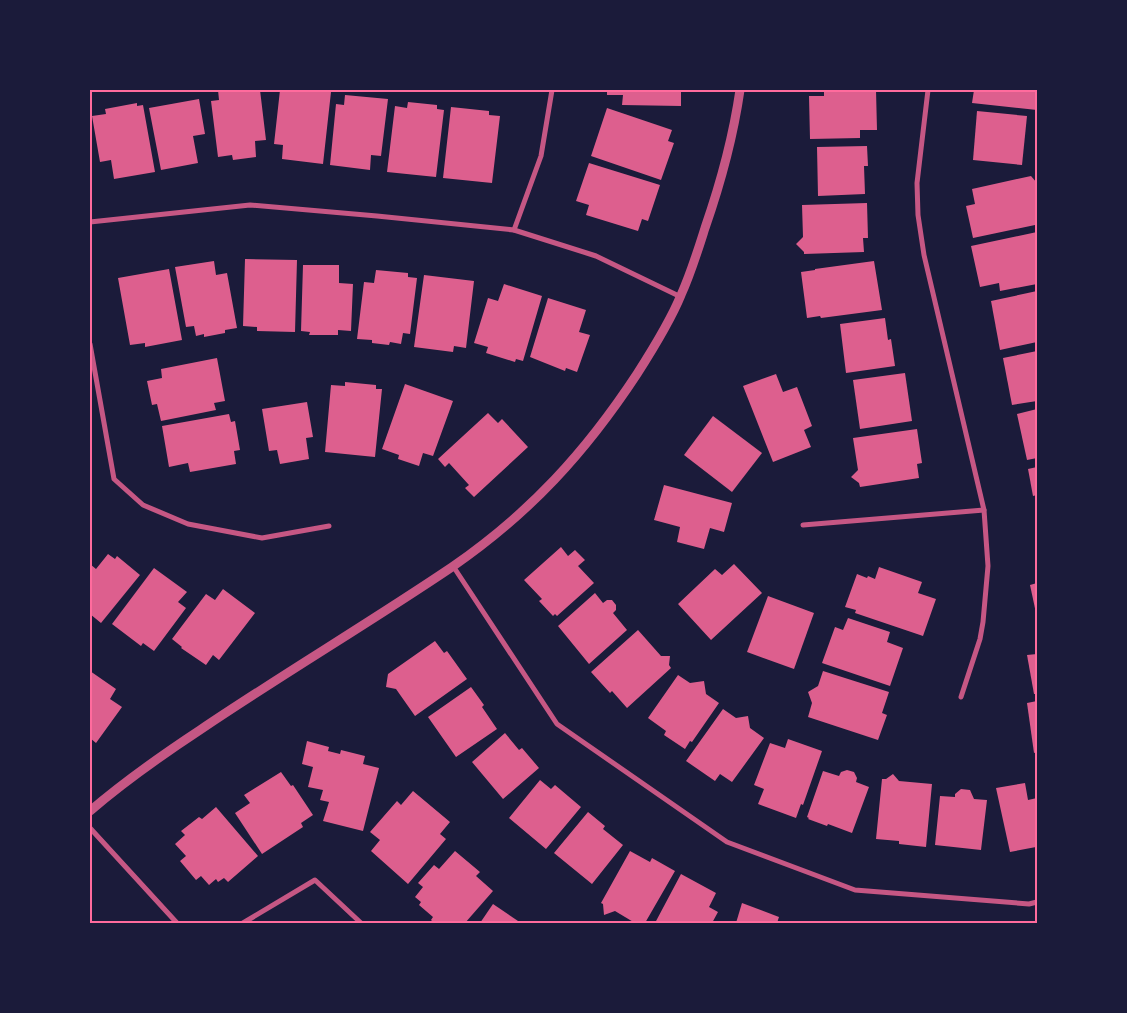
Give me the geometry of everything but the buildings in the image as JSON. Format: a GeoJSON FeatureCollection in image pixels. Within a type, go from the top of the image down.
{"type":"FeatureCollection","features":[{"type":"Feature","properties":{"kind":"street"},"geometry":{"type":"LineString","coordinates":[[514,230],[541,156],[552,90]]}},
{"type":"Feature","properties":{"kind":"street"},"geometry":{"type":"LineString","coordinates":[[90,811],[148,765],[219,716],[453,566],[512,522],[565,470],[588,444],[618,404],[649,355],[681,297],[719,189],[731,146],[740,90]]}},
{"type":"Feature","properties":{"kind":"street"},"geometry":{"type":"LineString","coordinates":[[928,90],[917,183],[924,255],[984,510],[988,566],[983,622],[977,650],[961,697]]}},
{"type":"Feature","properties":{"kind":"street"},"geometry":{"type":"LineString","coordinates":[[90,222],[250,205],[514,230],[596,256],[681,297]]}},
{"type":"Feature","properties":{"kind":"street"},"geometry":{"type":"LineString","coordinates":[[90,344],[114,479],[143,505],[188,524],[262,538],[329,526]]}},
{"type":"Feature","properties":{"kind":"street"},"geometry":{"type":"LineString","coordinates":[[803,525],[984,510]]}},
{"type":"Feature","properties":{"kind":"street"},"geometry":{"type":"LineString","coordinates":[[453,566],[557,724],[727,842],[855,890],[1029,904],[1037,902]]}},
{"type":"Feature","properties":{"kind":"street"},"geometry":{"type":"LineString","coordinates":[[90,828],[177,923]]}},
{"type":"Feature","properties":{"kind":"street"},"geometry":{"type":"LineString","coordinates":[[243,923],[315,880],[361,923]]}}]}
